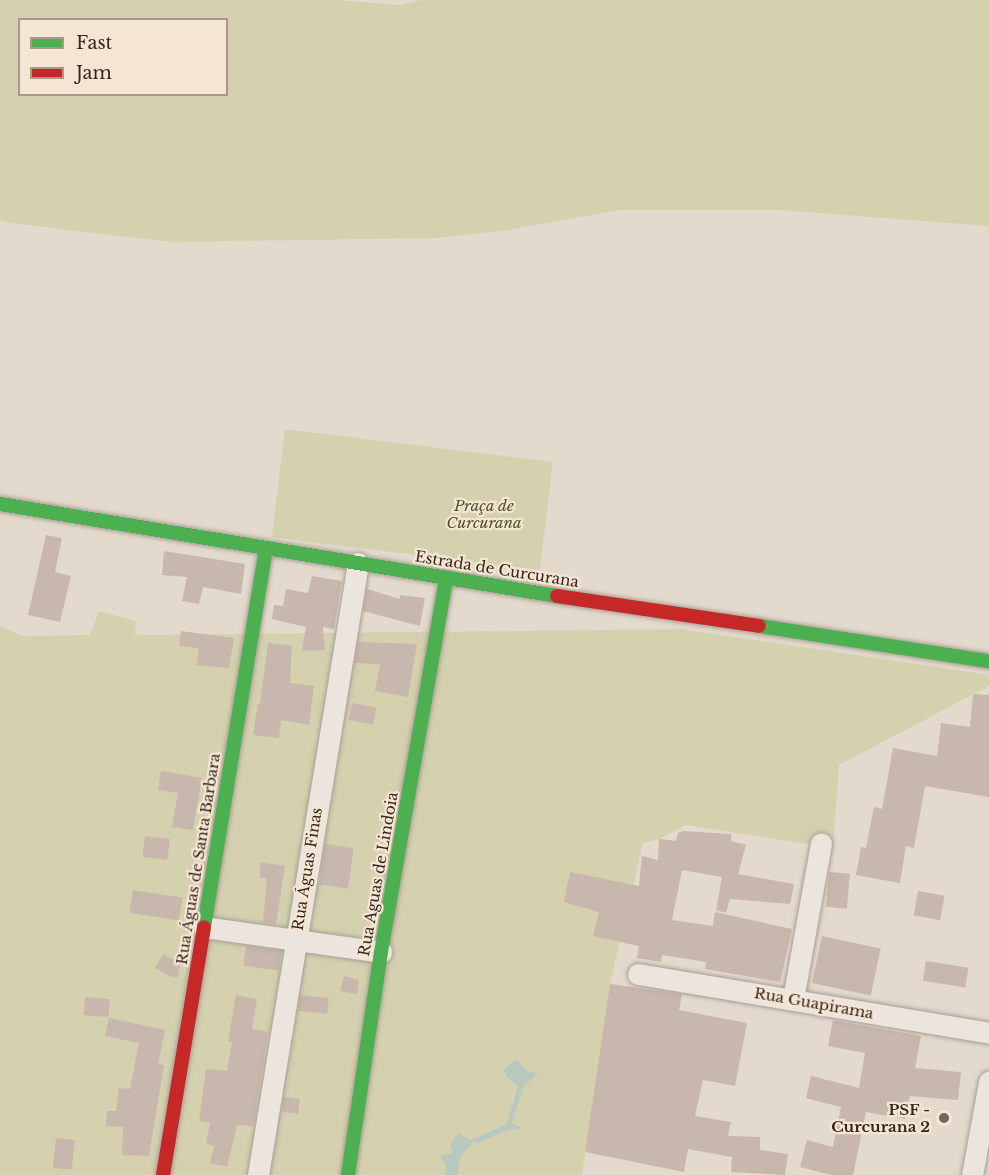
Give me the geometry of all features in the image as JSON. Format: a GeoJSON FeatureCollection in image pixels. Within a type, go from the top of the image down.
{"type":"FeatureCollection","features":[{"type":"Feature","properties":{"kind":"street","name":"Estrada de Curcurana"},"geometry":{"type":"LineString","coordinates":[[0,504],[446,579],[989,661]]}},
{"type":"Feature","properties":{"kind":"street","name":"Rua Águas de Santa Barbara"},"geometry":{"type":"LineString","coordinates":[[163,1175],[266,548]]}},
{"type":"Feature","properties":{"kind":"street","name":"Rua Águas Finas"},"geometry":{"type":"LineString","coordinates":[[258,1175],[358,563]]}},
{"type":"Feature","properties":{"kind":"street","name":"Rua Aguas de Lindoia"},"geometry":{"type":"LineString","coordinates":[[348,1175],[381,952],[446,579]]}},
{"type":"Feature","properties":{"kind":"street"},"geometry":{"type":"LineString","coordinates":[[793,999],[821,843]]}},
{"type":"Feature","properties":{"kind":"street"},"geometry":{"type":"LineString","coordinates":[[204,927],[381,952]]}},
{"type":"Feature","properties":{"kind":"street","name":"Rua Guapirama"},"geometry":{"type":"LineString","coordinates":[[638,974],[989,1033]]}},
{"type":"Feature","properties":{"kind":"street"},"geometry":{"type":"LineString","coordinates":[[972,1175],[989,1082]]}},
{"type":"Feature","properties":{"kind":"green space"},"geometry":{"type":"Polygon","coordinates":[[[0,0],[336,0],[400,5],[422,0],[989,0],[989,226],[780,210],[619,210],[502,231],[435,238],[171,242],[9,223],[0,220],[0,0]]]}},
{"type":"Feature","properties":{"kind":"green space","name":"Praça de Curcurana"},"geometry":{"type":"Polygon","coordinates":[[[285,429],[553,462],[540,570],[272,537],[285,429]]]}},
{"type":"Feature","properties":{"kind":"green space"},"geometry":{"type":"Polygon","coordinates":[[[99,611],[136,621],[135,635],[681,629],[989,675],[989,686],[839,765],[833,848],[686,825],[659,839],[643,843],[610,984],[582,1175],[0,1175],[0,626],[23,636],[90,635],[99,611]]]}},
{"type":"Feature","properties":{"kind":"shaded area"},"geometry":{"type":"Polygon","coordinates":[[[517,1059],[526,1071],[539,1073],[524,1086],[512,1123],[522,1128],[508,1130],[478,1143],[474,1141],[460,1158],[458,1175],[445,1175],[446,1165],[440,1156],[453,1153],[450,1145],[458,1133],[471,1140],[507,1124],[518,1086],[507,1077],[503,1070],[517,1059]]]}},
{"type":"Feature","properties":{"kind":"building"},"geometry":{"type":"Polygon","coordinates":[[[46,535],[62,538],[55,572],[71,576],[60,622],[28,615],[46,535]]]}},
{"type":"Feature","properties":{"kind":"building"},"geometry":{"type":"Polygon","coordinates":[[[164,551],[245,564],[241,594],[203,587],[199,604],[182,601],[187,577],[162,575],[164,551]]]}},
{"type":"Feature","properties":{"kind":"building"},"geometry":{"type":"Polygon","coordinates":[[[312,576],[342,581],[334,629],[323,627],[325,650],[302,651],[306,627],[272,619],[274,605],[283,606],[286,589],[308,593],[312,576]]]}},
{"type":"Feature","properties":{"kind":"building"},"geometry":{"type":"Polygon","coordinates":[[[367,589],[400,599],[400,595],[425,598],[420,626],[363,611],[367,589]]]}},
{"type":"Feature","properties":{"kind":"building"},"geometry":{"type":"Polygon","coordinates":[[[181,631],[234,638],[229,668],[197,665],[199,648],[179,646],[181,631]]]}},
{"type":"Feature","properties":{"kind":"building"},"geometry":{"type":"Polygon","coordinates":[[[358,642],[417,644],[408,697],[375,691],[380,664],[355,663],[358,642]]]}},
{"type":"Feature","properties":{"kind":"building"},"geometry":{"type":"Polygon","coordinates":[[[268,643],[292,646],[290,683],[314,686],[309,725],[281,720],[279,738],[253,735],[258,704],[260,704],[268,643]]]}},
{"type":"Feature","properties":{"kind":"building"},"geometry":{"type":"Polygon","coordinates":[[[973,694],[989,695],[989,797],[925,786],[914,848],[906,846],[900,883],[856,875],[861,847],[866,848],[874,807],[882,809],[893,748],[937,756],[941,723],[970,727],[973,694]]]}},
{"type":"Feature","properties":{"kind":"building"},"geometry":{"type":"Polygon","coordinates":[[[352,703],[377,708],[373,724],[349,720],[352,703]]]}},
{"type":"Feature","properties":{"kind":"building"},"geometry":{"type":"Polygon","coordinates":[[[161,771],[202,778],[193,830],[172,827],[178,793],[158,790],[161,771]]]}},
{"type":"Feature","properties":{"kind":"building"},"geometry":{"type":"Polygon","coordinates":[[[683,831],[731,834],[731,841],[746,845],[738,874],[794,884],[790,904],[730,899],[726,913],[716,910],[722,877],[682,870],[672,920],[713,926],[715,912],[792,929],[780,982],[705,969],[706,962],[662,955],[661,962],[637,958],[639,946],[593,936],[599,912],[564,902],[570,872],[639,886],[642,856],[658,860],[659,839],[676,841],[678,833],[683,831]]]}},
{"type":"Feature","properties":{"kind":"building"},"geometry":{"type":"Polygon","coordinates":[[[145,836],[170,839],[167,860],[142,857],[145,836]]]}},
{"type":"Feature","properties":{"kind":"building"},"geometry":{"type":"Polygon","coordinates":[[[325,844],[354,848],[348,889],[319,885],[325,844]]]}},
{"type":"Feature","properties":{"kind":"building"},"geometry":{"type":"Polygon","coordinates":[[[260,862],[285,866],[276,924],[263,922],[267,878],[260,878],[260,862]]]}},
{"type":"Feature","properties":{"kind":"building"},"geometry":{"type":"Polygon","coordinates":[[[829,872],[850,874],[847,909],[826,907],[829,872]]]}},
{"type":"Feature","properties":{"kind":"building"},"geometry":{"type":"Polygon","coordinates":[[[133,890],[182,898],[179,921],[129,913],[133,890]]]}},
{"type":"Feature","properties":{"kind":"building"},"geometry":{"type":"Polygon","coordinates":[[[918,891],[945,896],[940,920],[914,916],[918,891]]]}},
{"type":"Feature","properties":{"kind":"building"},"geometry":{"type":"Polygon","coordinates":[[[822,936],[881,948],[871,995],[812,983],[822,936]]]}},
{"type":"Feature","properties":{"kind":"building"},"geometry":{"type":"Polygon","coordinates":[[[246,946],[282,951],[279,971],[243,966],[246,946]]]}},
{"type":"Feature","properties":{"kind":"building"},"geometry":{"type":"Polygon","coordinates":[[[163,954],[172,959],[181,959],[178,977],[171,977],[155,968],[163,954]]]}},
{"type":"Feature","properties":{"kind":"building"},"geometry":{"type":"Polygon","coordinates":[[[926,961],[968,968],[965,987],[923,981],[926,961]]]}},
{"type":"Feature","properties":{"kind":"building"},"geometry":{"type":"Polygon","coordinates":[[[344,976],[359,980],[357,994],[340,991],[344,976]]]}},
{"type":"Feature","properties":{"kind":"building"},"geometry":{"type":"Polygon","coordinates":[[[610,984],[682,994],[679,1010],[747,1023],[735,1086],[703,1080],[695,1116],[731,1122],[728,1136],[760,1137],[760,1150],[788,1154],[785,1175],[731,1172],[732,1157],[688,1149],[684,1172],[585,1152],[610,984]]]}},
{"type":"Feature","properties":{"kind":"building"},"geometry":{"type":"Polygon","coordinates":[[[236,995],[257,999],[252,1029],[268,1032],[253,1126],[237,1125],[227,1167],[210,1163],[214,1146],[206,1144],[210,1123],[199,1121],[206,1069],[227,1071],[232,1042],[228,1042],[236,995]]]}},
{"type":"Feature","properties":{"kind":"building"},"geometry":{"type":"Polygon","coordinates":[[[300,995],[329,998],[327,1014],[298,1011],[300,995]]]}},
{"type":"Feature","properties":{"kind":"building"},"geometry":{"type":"Polygon","coordinates":[[[85,997],[110,999],[108,1017],[83,1015],[85,997]]]}},
{"type":"Feature","properties":{"kind":"building"},"geometry":{"type":"Polygon","coordinates":[[[109,1018],[165,1030],[158,1064],[164,1065],[149,1156],[122,1155],[123,1127],[106,1126],[107,1111],[116,1111],[119,1088],[130,1089],[139,1043],[105,1036],[109,1018]]]}},
{"type":"Feature","properties":{"kind":"building"},"geometry":{"type":"Polygon","coordinates":[[[833,1020],[921,1036],[915,1068],[961,1072],[958,1100],[910,1096],[905,1119],[866,1112],[853,1175],[831,1175],[800,1167],[807,1140],[833,1147],[841,1107],[806,1098],[811,1076],[859,1088],[865,1053],[828,1046],[833,1020]]]}},
{"type":"Feature","properties":{"kind":"building"},"geometry":{"type":"Polygon","coordinates":[[[284,1097],[300,1099],[298,1114],[282,1112],[284,1097]]]}},
{"type":"Feature","properties":{"kind":"building"},"geometry":{"type":"Polygon","coordinates":[[[56,1138],[75,1140],[72,1170],[53,1168],[56,1138]]]}},
{"type":"Feature","properties":{"kind":"traffic: fast"},"geometry":{"type":"LineString","coordinates":[[0,504],[557,596]]}},
{"type":"Feature","properties":{"kind":"traffic: fast"},"geometry":{"type":"LineString","coordinates":[[204,927],[266,548]]}},
{"type":"Feature","properties":{"kind":"traffic: fast"},"geometry":{"type":"LineString","coordinates":[[348,1175],[381,952],[446,579]]}},
{"type":"Feature","properties":{"kind":"traffic: fast"},"geometry":{"type":"LineString","coordinates":[[759,626],[989,661]]}},
{"type":"Feature","properties":{"kind":"traffic: jam"},"geometry":{"type":"LineString","coordinates":[[557,596],[759,626]]}},
{"type":"Feature","properties":{"kind":"traffic: jam"},"geometry":{"type":"LineString","coordinates":[[163,1175],[204,927]]}},
{"type":"Feature","properties":{"kind":"place","name":"PSF - Curcurana 2"},"geometry":{"type":"Point","coordinates":[944,1118]}}]}
